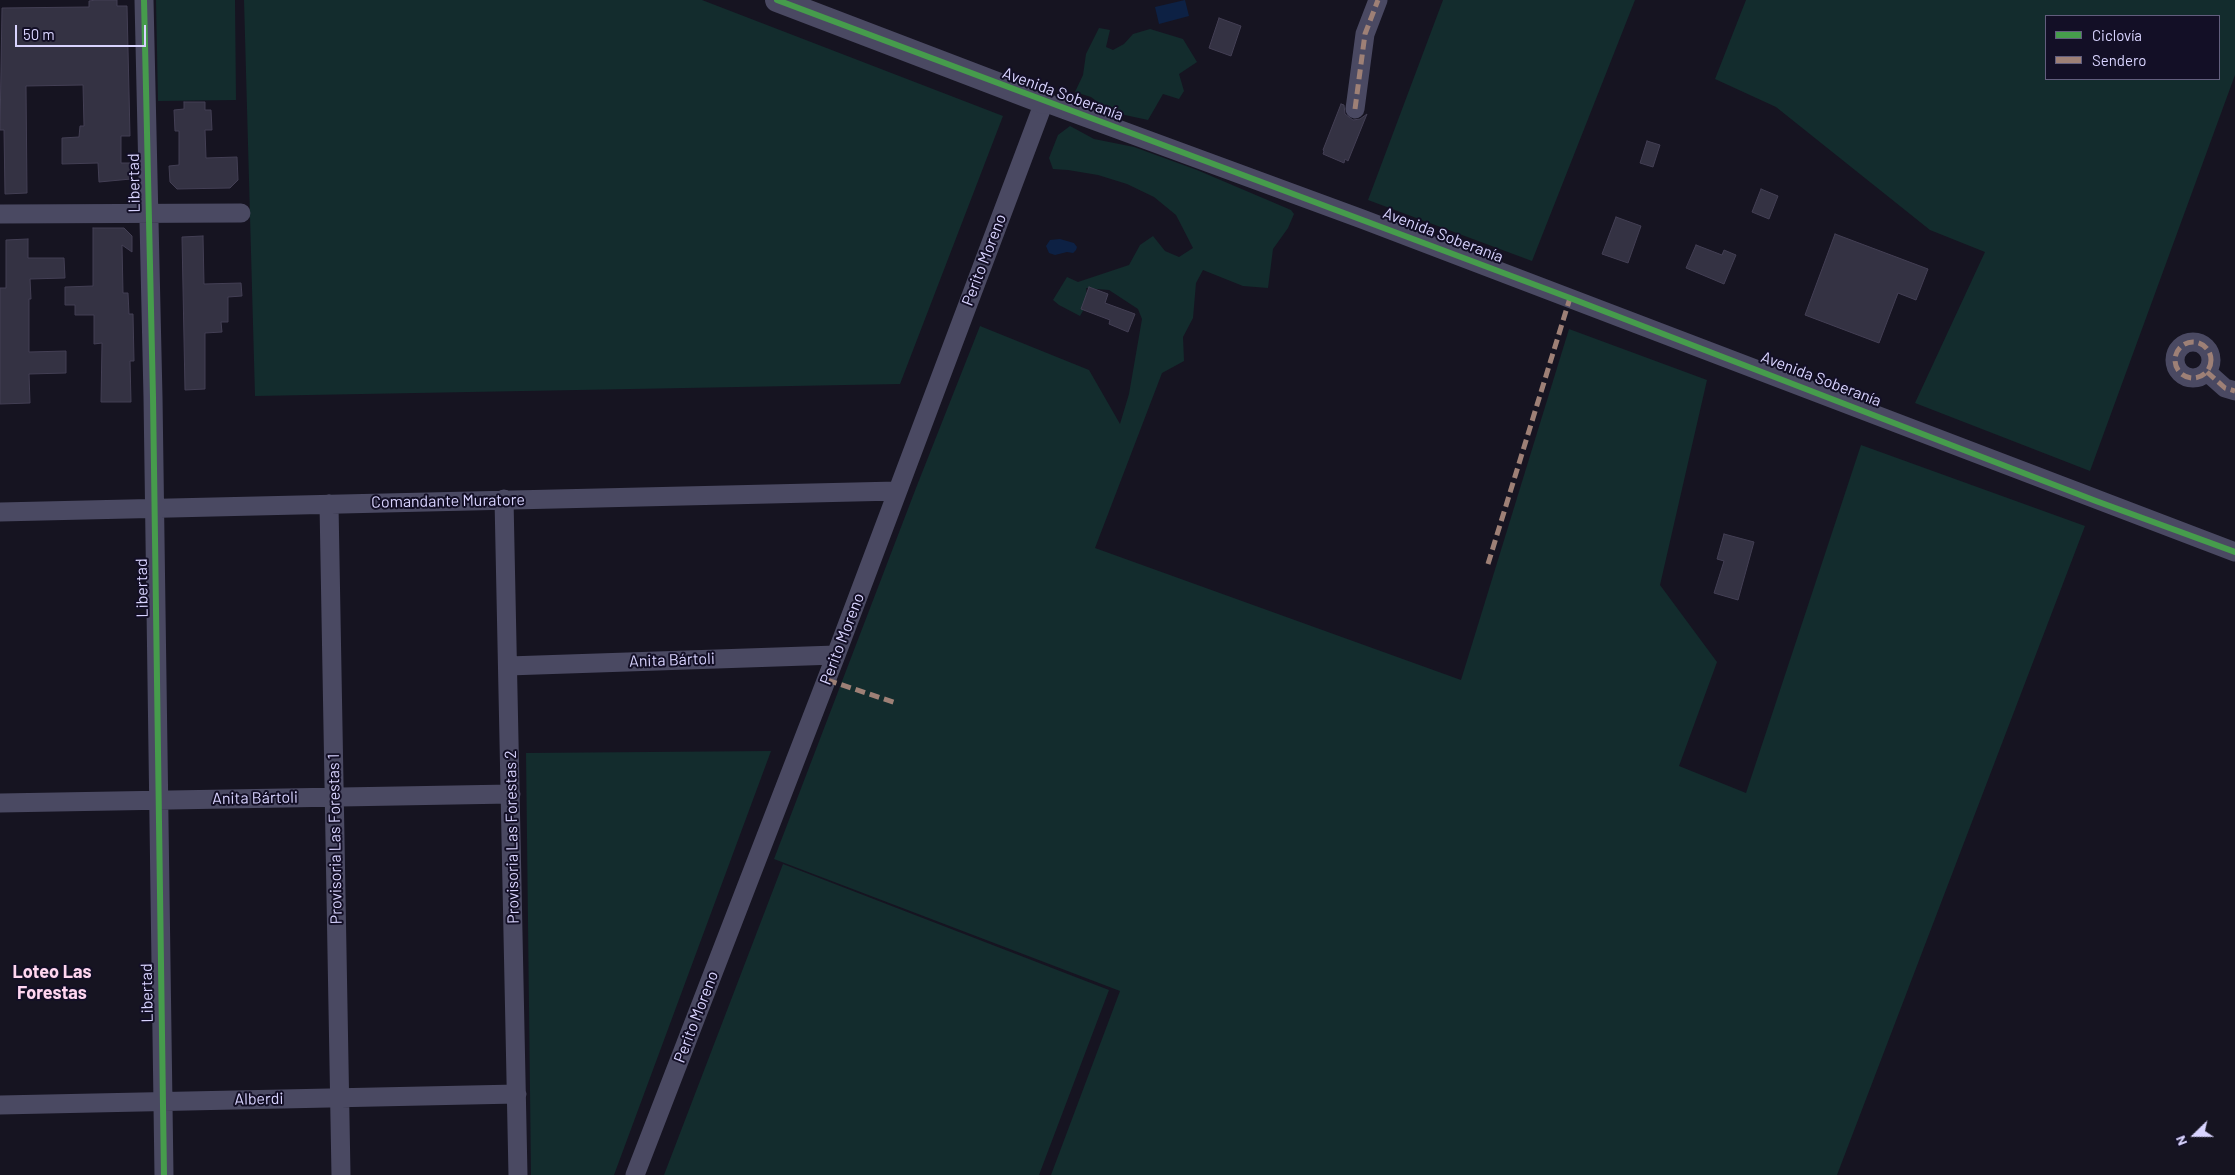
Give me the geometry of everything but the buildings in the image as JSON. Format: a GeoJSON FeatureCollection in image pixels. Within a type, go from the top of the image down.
{"type":"FeatureCollection","features":[{"type":"Feature","properties":{"kind":"street","name":"Libertad"},"geometry":{"type":"LineString","coordinates":[[144,0],[164,1175]]}},
{"type":"Feature","properties":{"kind":"street","name":"Avenida Soberanía"},"geometry":{"type":"LineString","coordinates":[[777,0],[1044,102],[1561,294],[2096,501],[2235,552]]}},
{"type":"Feature","properties":{"kind":"street"},"geometry":{"type":"LineString","coordinates":[[1355,109],[1365,34],[1378,0]]}},
{"type":"Feature","properties":{"kind":"street","name":"Perito Moreno"},"geometry":{"type":"LineString","coordinates":[[636,1175],[836,656],[1044,102]]}},
{"type":"Feature","properties":{"kind":"street"},"geometry":{"type":"LineString","coordinates":[[0,214],[241,213]]}},
{"type":"Feature","properties":{"kind":"street"},"geometry":{"type":"LineString","coordinates":[[2207,372],[2226,388],[2235,391]]}},
{"type":"Feature","properties":{"kind":"street","name":"Comandante Muratore"},"geometry":{"type":"LineString","coordinates":[[0,512],[897,491]]}},
{"type":"Feature","properties":{"kind":"street","name":"Provisoria Las Forestas 2"},"geometry":{"type":"LineString","coordinates":[[504,499],[518,1175]]}},
{"type":"Feature","properties":{"kind":"street","name":"Provisoria Las Forestas 1"},"geometry":{"type":"LineString","coordinates":[[329,504],[341,1175]]}},
{"type":"Feature","properties":{"kind":"street","name":"Anita Bártoli"},"geometry":{"type":"LineString","coordinates":[[508,666],[836,656]]}},
{"type":"Feature","properties":{"kind":"street","name":"Anita Bártoli"},"geometry":{"type":"LineString","coordinates":[[0,803],[511,794]]}},
{"type":"Feature","properties":{"kind":"street","name":"Alberdi"},"geometry":{"type":"LineString","coordinates":[[0,1105],[517,1094]]}},
{"type":"Feature","properties":{"kind":"green space"},"geometry":{"type":"Polygon","coordinates":[[[156,0],[235,0],[236,100],[158,101],[156,0]]]}},
{"type":"Feature","properties":{"kind":"green space"},"geometry":{"type":"Polygon","coordinates":[[[244,0],[702,0],[1003,116],[900,384],[255,396],[244,0]]]}},
{"type":"Feature","properties":{"kind":"green space"},"geometry":{"type":"Polygon","coordinates":[[[1443,0],[1635,0],[1532,261],[1368,200],[1443,0]]]}},
{"type":"Feature","properties":{"kind":"green space"},"geometry":{"type":"Polygon","coordinates":[[[1746,0],[2235,0],[2235,75],[2090,471],[1915,403],[1985,252],[1930,230],[1776,107],[1715,79],[1746,0]]]}},
{"type":"Feature","properties":{"kind":"green space"},"geometry":{"type":"Polygon","coordinates":[[[1099,28],[1110,30],[1106,47],[1113,50],[1124,44],[1133,34],[1150,29],[1183,39],[1197,62],[1179,74],[1184,91],[1179,99],[1163,94],[1148,120],[1111,112],[1091,97],[1075,92],[1083,75],[1086,54],[1099,28]]]}},
{"type":"Feature","properties":{"kind":"green space"},"geometry":{"type":"Polygon","coordinates":[[[1070,126],[1094,139],[1134,147],[1197,170],[1291,210],[1294,214],[1288,228],[1273,249],[1268,288],[1243,286],[1203,270],[1196,283],[1193,318],[1183,337],[1184,361],[1162,373],[1095,548],[1461,680],[1569,329],[1707,380],[1660,585],[1717,662],[1679,766],[1746,793],[1861,445],[2085,526],[1837,1175],[1051,1175],[1120,991],[774,859],[980,326],[1089,370],[1120,424],[1129,394],[1142,319],[1138,309],[1109,290],[1086,288],[1088,302],[1080,316],[1053,300],[1067,277],[1078,282],[1129,265],[1140,245],[1153,236],[1165,251],[1179,257],[1193,248],[1176,215],[1154,197],[1127,184],[1098,175],[1053,169],[1049,158],[1058,135],[1070,126]]]}},
{"type":"Feature","properties":{"kind":"green space"},"geometry":{"type":"Polygon","coordinates":[[[771,751],[614,1175],[531,1175],[526,753],[771,751]]]}},
{"type":"Feature","properties":{"kind":"green space"},"geometry":{"type":"Polygon","coordinates":[[[783,864],[1109,990],[1039,1175],[664,1175],[783,864]]]}},
{"type":"Feature","properties":{"kind":"water"},"geometry":{"type":"Polygon","coordinates":[[[1185,0],[1189,16],[1159,24],[1155,7],[1185,0]]]}},
{"type":"Feature","properties":{"kind":"water"},"geometry":{"type":"Polygon","coordinates":[[[1060,239],[1074,243],[1077,247],[1076,250],[1073,253],[1067,252],[1055,255],[1049,253],[1046,246],[1050,240],[1060,239]]]}},
{"type":"Feature","properties":{"kind":"marked path"},"geometry":{"type":"LineString","coordinates":[[1355,109],[1365,34],[1378,0]]}},
{"type":"Feature","properties":{"kind":"marked path"},"geometry":{"type":"LineString","coordinates":[[1488,564],[1570,298]]}},
{"type":"Feature","properties":{"kind":"marked path"},"geometry":{"type":"LineString","coordinates":[[2193,342],[2200,343],[2206,347],[2210,353],[2211,360],[2210,367],[2206,373],[2200,377],[2193,378],[2186,377],[2180,373],[2176,367],[2175,360],[2176,353],[2180,347],[2186,343],[2193,342]]}},
{"type":"Feature","properties":{"kind":"marked path"},"geometry":{"type":"LineString","coordinates":[[2207,372],[2225,388],[2235,391]]}},
{"type":"Feature","properties":{"kind":"marked path"},"geometry":{"type":"LineString","coordinates":[[827,680],[896,703]]}},
{"type":"Feature","properties":{"kind":"cycle path"},"geometry":{"type":"LineString","coordinates":[[144,0],[153,397],[164,1175]]}},
{"type":"Feature","properties":{"kind":"cycle path"},"geometry":{"type":"LineString","coordinates":[[777,0],[1570,298],[2096,501],[2235,552]]}},
{"type":"Feature","properties":{"kind":"district","name":"Loteo Las Forestas"},"geometry":{"type":"Point","coordinates":[52,982]}}]}
